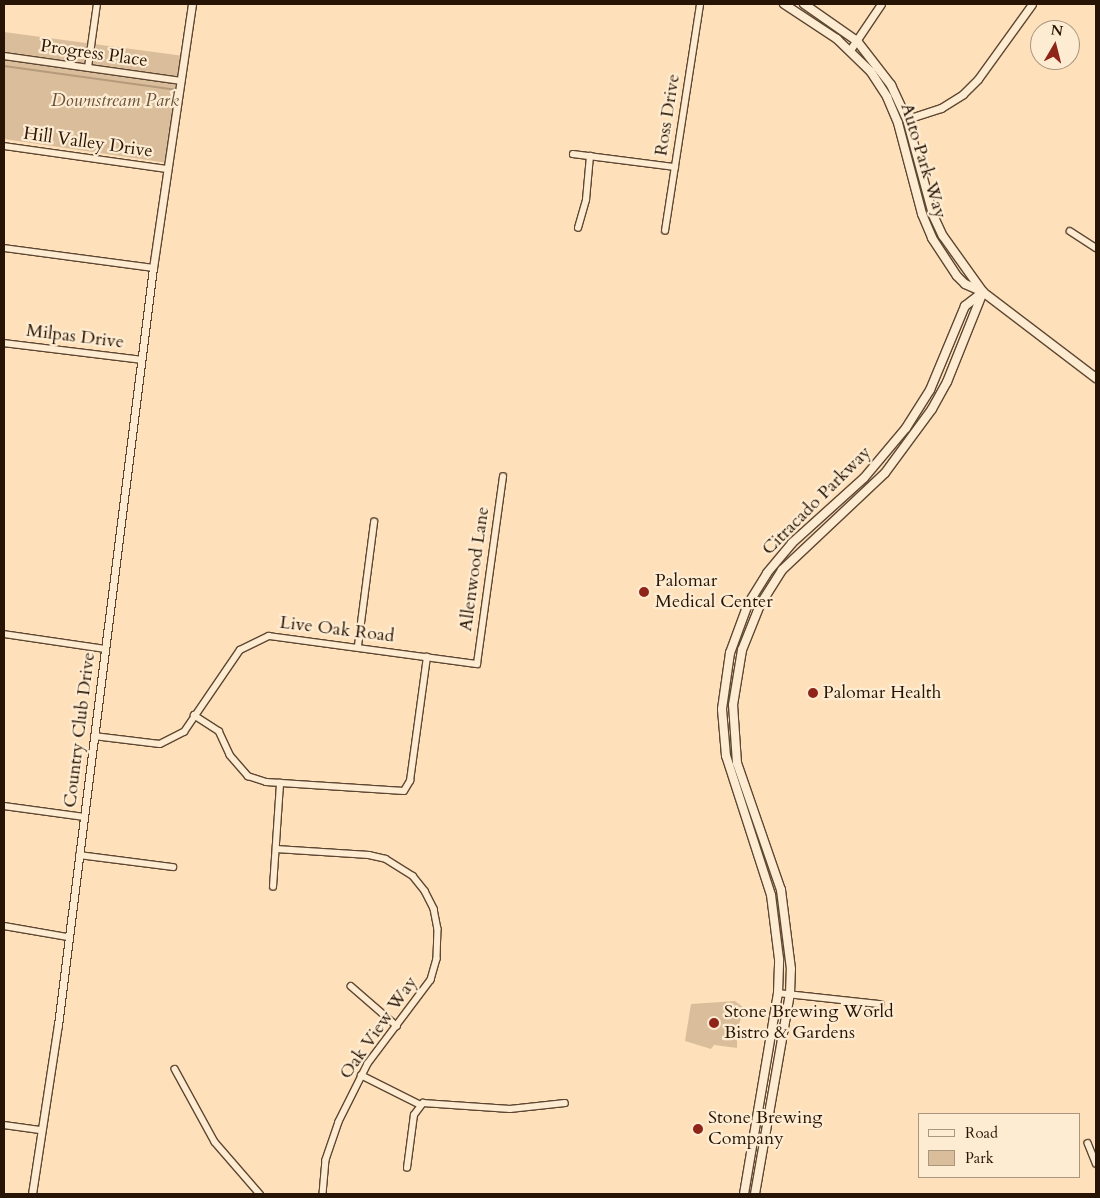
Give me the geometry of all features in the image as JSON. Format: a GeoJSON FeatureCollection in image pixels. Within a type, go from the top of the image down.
{"type":"FeatureCollection","features":[{"type":"Feature","properties":{"kind":"main road","name":"Auto Park Way"},"geometry":{"type":"LineString","coordinates":[[784,4],[850,50],[871,72],[887,97],[932,238],[957,276],[965,284],[983,292],[1096,378]]}},
{"type":"Feature","properties":{"kind":"main road","name":"Auto Park Way"},"geometry":{"type":"LineString","coordinates":[[804,4],[857,41],[891,86],[907,120],[933,215],[942,236],[983,292]]}},
{"type":"Feature","properties":{"kind":"main road","name":"Citracado Parkway"},"geometry":{"type":"LineString","coordinates":[[744,1194],[778,993],[774,910],[763,869],[731,781],[724,744],[722,709],[730,653],[748,604],[767,573],[792,543],[864,478],[906,428],[930,390],[966,306],[983,292]]}},
{"type":"Feature","properties":{"kind":"main road","name":"Citracado Parkway"},"geometry":{"type":"LineString","coordinates":[[755,1194],[790,994],[789,940],[780,890],[737,764],[733,706],[742,650],[760,605],[782,570],[885,473],[932,409],[947,382],[983,292]]}},
{"type":"Feature","properties":{"kind":"street"},"geometry":{"type":"LineString","coordinates":[[88,68],[97,4]]}},
{"type":"Feature","properties":{"kind":"street","name":"Country Club Drive"},"geometry":{"type":"LineString","coordinates":[[32,1194],[40,1130],[52,1069],[153,268],[192,4]]}},
{"type":"Feature","properties":{"kind":"street","name":"Ross Drive"},"geometry":{"type":"LineString","coordinates":[[665,231],[700,4]]}},
{"type":"Feature","properties":{"kind":"street"},"geometry":{"type":"LineString","coordinates":[[850,50],[881,4]]}},
{"type":"Feature","properties":{"kind":"street"},"geometry":{"type":"LineString","coordinates":[[907,120],[941,108],[963,94],[978,79],[1032,4]]}},
{"type":"Feature","properties":{"kind":"street","name":"Progress Place"},"geometry":{"type":"LineString","coordinates":[[4,56],[181,80]]}},
{"type":"Feature","properties":{"kind":"street","name":"Hill Valley Drive"},"geometry":{"type":"LineString","coordinates":[[4,146],[167,170]]}},
{"type":"Feature","properties":{"kind":"street"},"geometry":{"type":"LineString","coordinates":[[573,154],[675,167]]}},
{"type":"Feature","properties":{"kind":"street"},"geometry":{"type":"LineString","coordinates":[[578,228],[586,200],[590,156]]}},
{"type":"Feature","properties":{"kind":"street"},"geometry":{"type":"LineString","coordinates":[[1070,231],[1096,248]]}},
{"type":"Feature","properties":{"kind":"street"},"geometry":{"type":"LineString","coordinates":[[4,248],[153,268]]}},
{"type":"Feature","properties":{"kind":"street","name":"Milpas Drive"},"geometry":{"type":"LineString","coordinates":[[4,343],[142,360]]}},
{"type":"Feature","properties":{"kind":"street","name":"Allenwood Lane"},"geometry":{"type":"LineString","coordinates":[[477,664],[503,477]]}},
{"type":"Feature","properties":{"kind":"street"},"geometry":{"type":"LineString","coordinates":[[358,646],[374,522]]}},
{"type":"Feature","properties":{"kind":"street"},"geometry":{"type":"LineString","coordinates":[[4,634],[106,649]]}},
{"type":"Feature","properties":{"kind":"street","name":"Live Oak Road"},"geometry":{"type":"LineString","coordinates":[[94,736],[160,744],[184,732],[240,650],[254,641],[280,636],[477,664]]}},
{"type":"Feature","properties":{"kind":"street"},"geometry":{"type":"LineString","coordinates":[[194,716],[219,731],[230,755],[248,776],[266,782],[404,791],[410,781],[428,657]]}},
{"type":"Feature","properties":{"kind":"street"},"geometry":{"type":"LineString","coordinates":[[273,887],[280,783]]}},
{"type":"Feature","properties":{"kind":"street"},"geometry":{"type":"LineString","coordinates":[[4,806],[84,817]]}},
{"type":"Feature","properties":{"kind":"street","name":"Oak View Way"},"geometry":{"type":"LineString","coordinates":[[276,849],[369,855],[386,859],[413,876],[426,891],[434,909],[438,929],[437,959],[423,995],[397,1026],[361,1075],[339,1122],[326,1160],[322,1194]]}},
{"type":"Feature","properties":{"kind":"street"},"geometry":{"type":"LineString","coordinates":[[79,854],[173,867]]}},
{"type":"Feature","properties":{"kind":"street"},"geometry":{"type":"LineString","coordinates":[[4,926],[68,937]]}},
{"type":"Feature","properties":{"kind":"street"},"geometry":{"type":"LineString","coordinates":[[351,986],[397,1026]]}},
{"type":"Feature","properties":{"kind":"street"},"geometry":{"type":"LineString","coordinates":[[778,993],[880,1004]]}},
{"type":"Feature","properties":{"kind":"street"},"geometry":{"type":"LineString","coordinates":[[175,1069],[215,1142],[260,1194]]}},
{"type":"Feature","properties":{"kind":"street"},"geometry":{"type":"LineString","coordinates":[[361,1075],[421,1105]]}},
{"type":"Feature","properties":{"kind":"street"},"geometry":{"type":"LineString","coordinates":[[407,1168],[414,1115],[421,1105],[429,1102],[510,1109],[565,1103]]}},
{"type":"Feature","properties":{"kind":"street"},"geometry":{"type":"LineString","coordinates":[[4,1125],[40,1130]]}},
{"type":"Feature","properties":{"kind":"street"},"geometry":{"type":"LineString","coordinates":[[1088,1143],[1096,1163]]}},
{"type":"Feature","properties":{"kind":"green space","name":"Downstream Park"},"geometry":{"type":"Polygon","coordinates":[[[4,32],[184,56],[168,163],[4,139],[4,32]]]}},
{"type":"Feature","properties":{"kind":"green space"},"geometry":{"type":"Polygon","coordinates":[[[735,1001],[744,1008],[737,1031],[737,1048],[714,1045],[711,1049],[685,1041],[691,1004],[735,1001]]]}},
{"type":"Feature","properties":{"kind":"waterway"},"geometry":{"type":"LineString","coordinates":[[4,66],[177,90]]}},
{"type":"Feature","properties":{"kind":"place","name":"Palomar Medical Center"},"geometry":{"type":"Point","coordinates":[644,592]}},
{"type":"Feature","properties":{"kind":"place","name":"Palomar Health"},"geometry":{"type":"Point","coordinates":[813,693]}},
{"type":"Feature","properties":{"kind":"place","name":"Stone Brewing World Bistro & Gardens"},"geometry":{"type":"Point","coordinates":[714,1023]}},
{"type":"Feature","properties":{"kind":"place","name":"Stone Brewing Company"},"geometry":{"type":"Point","coordinates":[698,1129]}}]}
